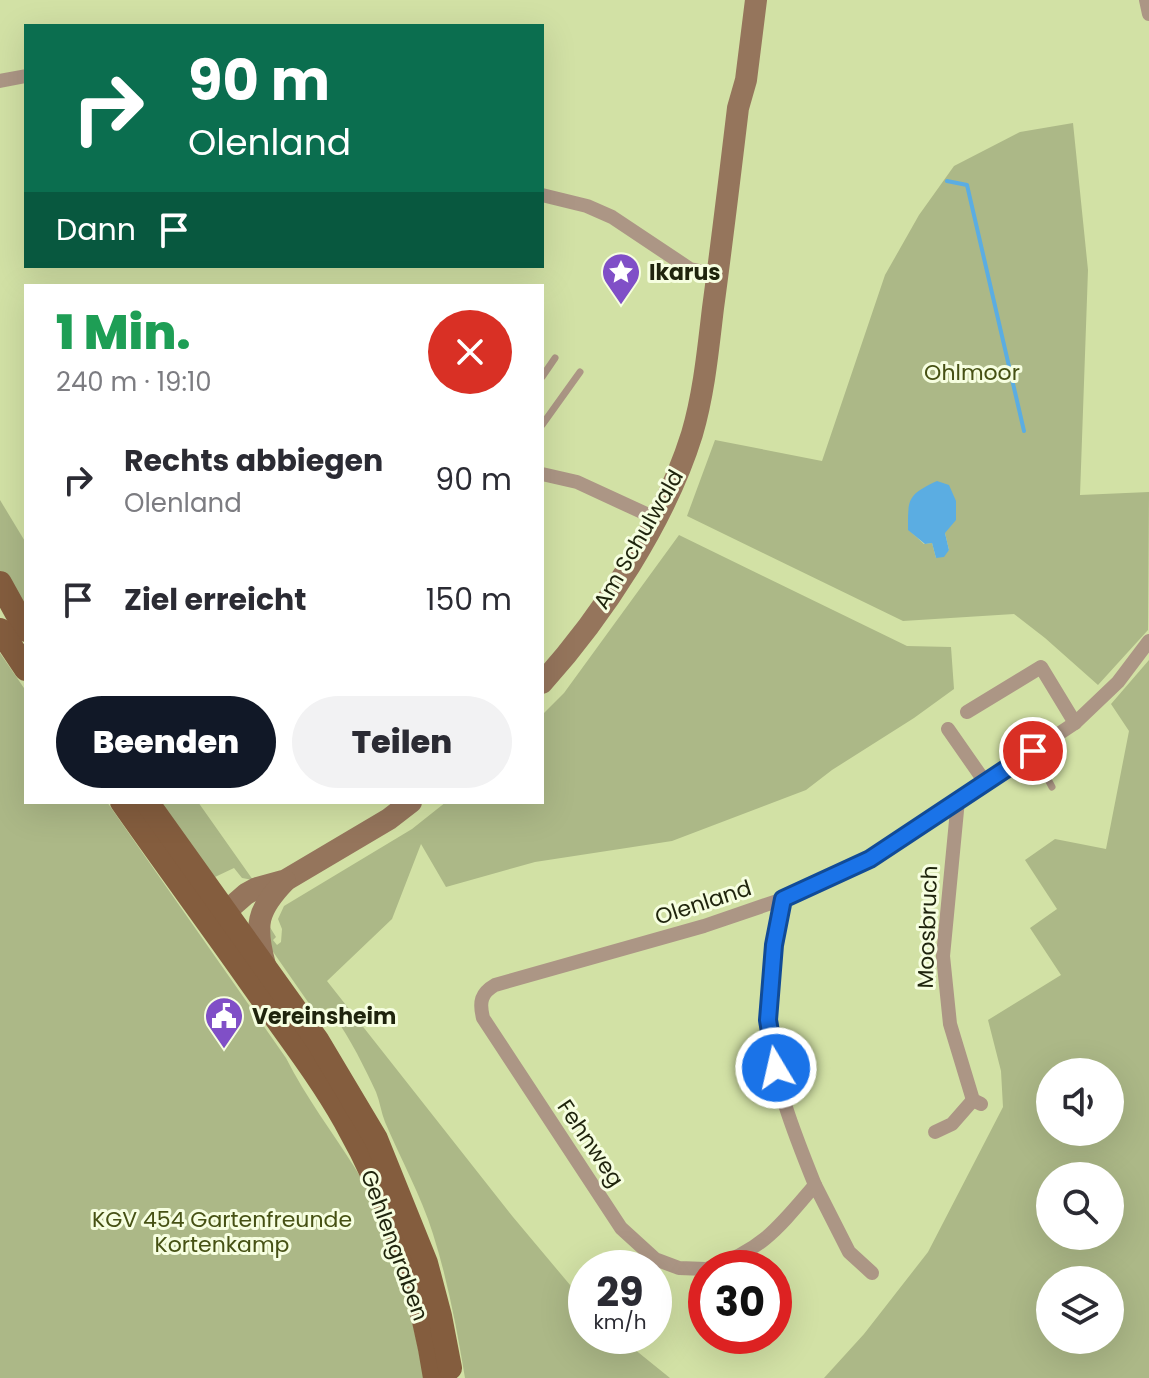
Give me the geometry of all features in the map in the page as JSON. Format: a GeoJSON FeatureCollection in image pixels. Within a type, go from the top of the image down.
{"type":"FeatureCollection","features":[{"type":"Feature","properties":{"kind":"main road"},"geometry":{"type":"LineString","coordinates":[[0,583],[24,626]]}},
{"type":"Feature","properties":{"kind":"main road"},"geometry":{"type":"LineString","coordinates":[[0,630],[24,666]]}},
{"type":"Feature","properties":{"kind":"main road","name":"Gehlengraben"},"geometry":{"type":"LineString","coordinates":[[123,804],[319,1079],[359,1146],[385,1205],[412,1280],[435,1378]]}},
{"type":"Feature","properties":{"kind":"main road","name":"Gehlengraben"},"geometry":{"type":"LineString","coordinates":[[148,804],[339,1072],[390,1168],[426,1263],[440,1316],[451,1378]]}},
{"type":"Feature","properties":{"kind":"street","name":"Am Schulwald"},"geometry":{"type":"LineString","coordinates":[[544,680],[597,613],[655,518],[685,456],[699,409],[738,108],[746,80],[756,0]]}},
{"type":"Feature","properties":{"kind":"street"},"geometry":{"type":"LineString","coordinates":[[1146,0],[1149,14]]}},
{"type":"Feature","properties":{"kind":"street"},"geometry":{"type":"LineString","coordinates":[[0,81],[24,76]]}},
{"type":"Feature","properties":{"kind":"street"},"geometry":{"type":"LineString","coordinates":[[544,195],[587,206],[612,217],[690,269],[718,275]]}},
{"type":"Feature","properties":{"kind":"street"},"geometry":{"type":"LineString","coordinates":[[544,474],[577,482],[655,518]]}},
{"type":"Feature","properties":{"kind":"street","name":"Olenland"},"geometry":{"type":"LineString","coordinates":[[481,997],[495,985],[635,946],[783,899],[870,859],[1075,723],[1118,682],[1149,641]]}},
{"type":"Feature","properties":{"kind":"street"},"geometry":{"type":"LineString","coordinates":[[967,712],[1041,667],[1075,723]]}},
{"type":"Feature","properties":{"kind":"street"},"geometry":{"type":"LineString","coordinates":[[948,729],[985,782]]}},
{"type":"Feature","properties":{"kind":"street","name":"Moosbruch"},"geometry":{"type":"LineString","coordinates":[[935,1132],[952,1124],[977,1102],[950,1024],[943,956],[958,800]]}},
{"type":"Feature","properties":{"kind":"street"},"geometry":{"type":"LineString","coordinates":[[265,966],[258,943],[259,918],[268,899],[286,880],[386,810]]}},
{"type":"Feature","properties":{"kind":"street"},"geometry":{"type":"LineString","coordinates":[[223,944],[222,930],[227,912],[237,901],[257,888],[286,880]]}},
{"type":"Feature","properties":{"kind":"street"},"geometry":{"type":"LineString","coordinates":[[783,899],[774,945],[768,1020],[778,1083],[815,1185],[849,1252],[872,1273]]}},
{"type":"Feature","properties":{"kind":"street","name":"Fehnweg"},"geometry":{"type":"LineString","coordinates":[[481,997],[483,1018],[621,1228],[655,1259],[688,1268]]}},
{"type":"Feature","properties":{"kind":"street","name":"Fehnweg"},"geometry":{"type":"LineString","coordinates":[[751,1250],[769,1238],[815,1185]]}},
{"type":"Feature","properties":{"kind":"lane"},"geometry":{"type":"LineString","coordinates":[[544,374],[555,358]]}},
{"type":"Feature","properties":{"kind":"lane"},"geometry":{"type":"LineString","coordinates":[[544,422],[580,372]]}},
{"type":"Feature","properties":{"kind":"lane"},"geometry":{"type":"LineString","coordinates":[[1033,751],[1052,787]]}},
{"type":"Feature","properties":{"kind":"green space","name":"Ohlmoor"},"geometry":{"type":"Polygon","coordinates":[[[1073,123],[1088,270],[1080,495],[1149,492],[1148,630],[1098,685],[1014,614],[903,621],[687,516],[715,440],[822,461],[885,275],[919,215],[954,166],[1020,132],[1073,123]],[[909,530],[924,544],[932,543],[936,558],[949,550],[945,533],[909,530]]]}},
{"type":"Feature","properties":{"kind":"green space"},"geometry":{"type":"Polygon","coordinates":[[[0,500],[24,540],[24,615],[0,571],[0,500]]]}},
{"type":"Feature","properties":{"kind":"green space"},"geometry":{"type":"Polygon","coordinates":[[[679,535],[907,646],[951,647],[954,689],[914,718],[806,790],[672,841],[535,862],[446,887],[421,844],[392,919],[327,981],[568,1283],[568,1354],[640,1354],[670,1378],[465,1378],[452,1306],[433,1234],[385,1122],[376,1092],[335,1017],[328,1008],[317,1015],[269,946],[268,924],[276,937],[273,940],[277,945],[281,942],[282,929],[278,919],[284,906],[412,829],[443,804],[544,804],[544,713],[564,693],[679,535]]]}},
{"type":"Feature","properties":{"kind":"green space","name":"KGV 454 Gartenfreunde Kortenkamp"},"geometry":{"type":"Polygon","coordinates":[[[0,653],[24,688],[24,804],[108,804],[286,1058],[355,1168],[379,1215],[406,1298],[424,1378],[0,1378],[0,653]]]}},
{"type":"Feature","properties":{"kind":"green space"},"geometry":{"type":"Polygon","coordinates":[[[1149,660],[1149,1378],[824,1378],[864,1334],[928,1252],[1003,1107],[1001,1071],[988,1020],[1061,975],[1030,928],[1057,909],[1025,860],[1055,839],[1106,849],[1129,731],[1111,704],[1149,660]]]}},
{"type":"Feature","properties":{"kind":"green space"},"geometry":{"type":"Polygon","coordinates":[[[159,804],[199,804],[253,880],[242,878],[234,868],[215,877],[159,804]]]}},
{"type":"Feature","properties":{"kind":"water"},"geometry":{"type":"Polygon","coordinates":[[[937,481],[949,485],[956,501],[956,520],[945,533],[949,550],[944,557],[936,558],[932,543],[925,544],[908,530],[908,520],[911,499],[937,481]]]}},
{"type":"Feature","properties":{"kind":"waterway"},"geometry":{"type":"LineString","coordinates":[[947,181],[967,185],[1024,431]]}},
{"type":"Feature","properties":{"kind":"place","name":"Ikarus"},"geometry":{"type":"Point","coordinates":[621,306]}},
{"type":"Feature","properties":{"kind":"place","name":"Vereinsheim"},"geometry":{"type":"Point","coordinates":[224,1050]}},
{"type":"Feature","properties":{"kind":"route"},"geometry":{"type":"LineString","coordinates":[[776,1068],[768,1020],[774,945],[783,899],[870,859],[1033,751]]}}]}
